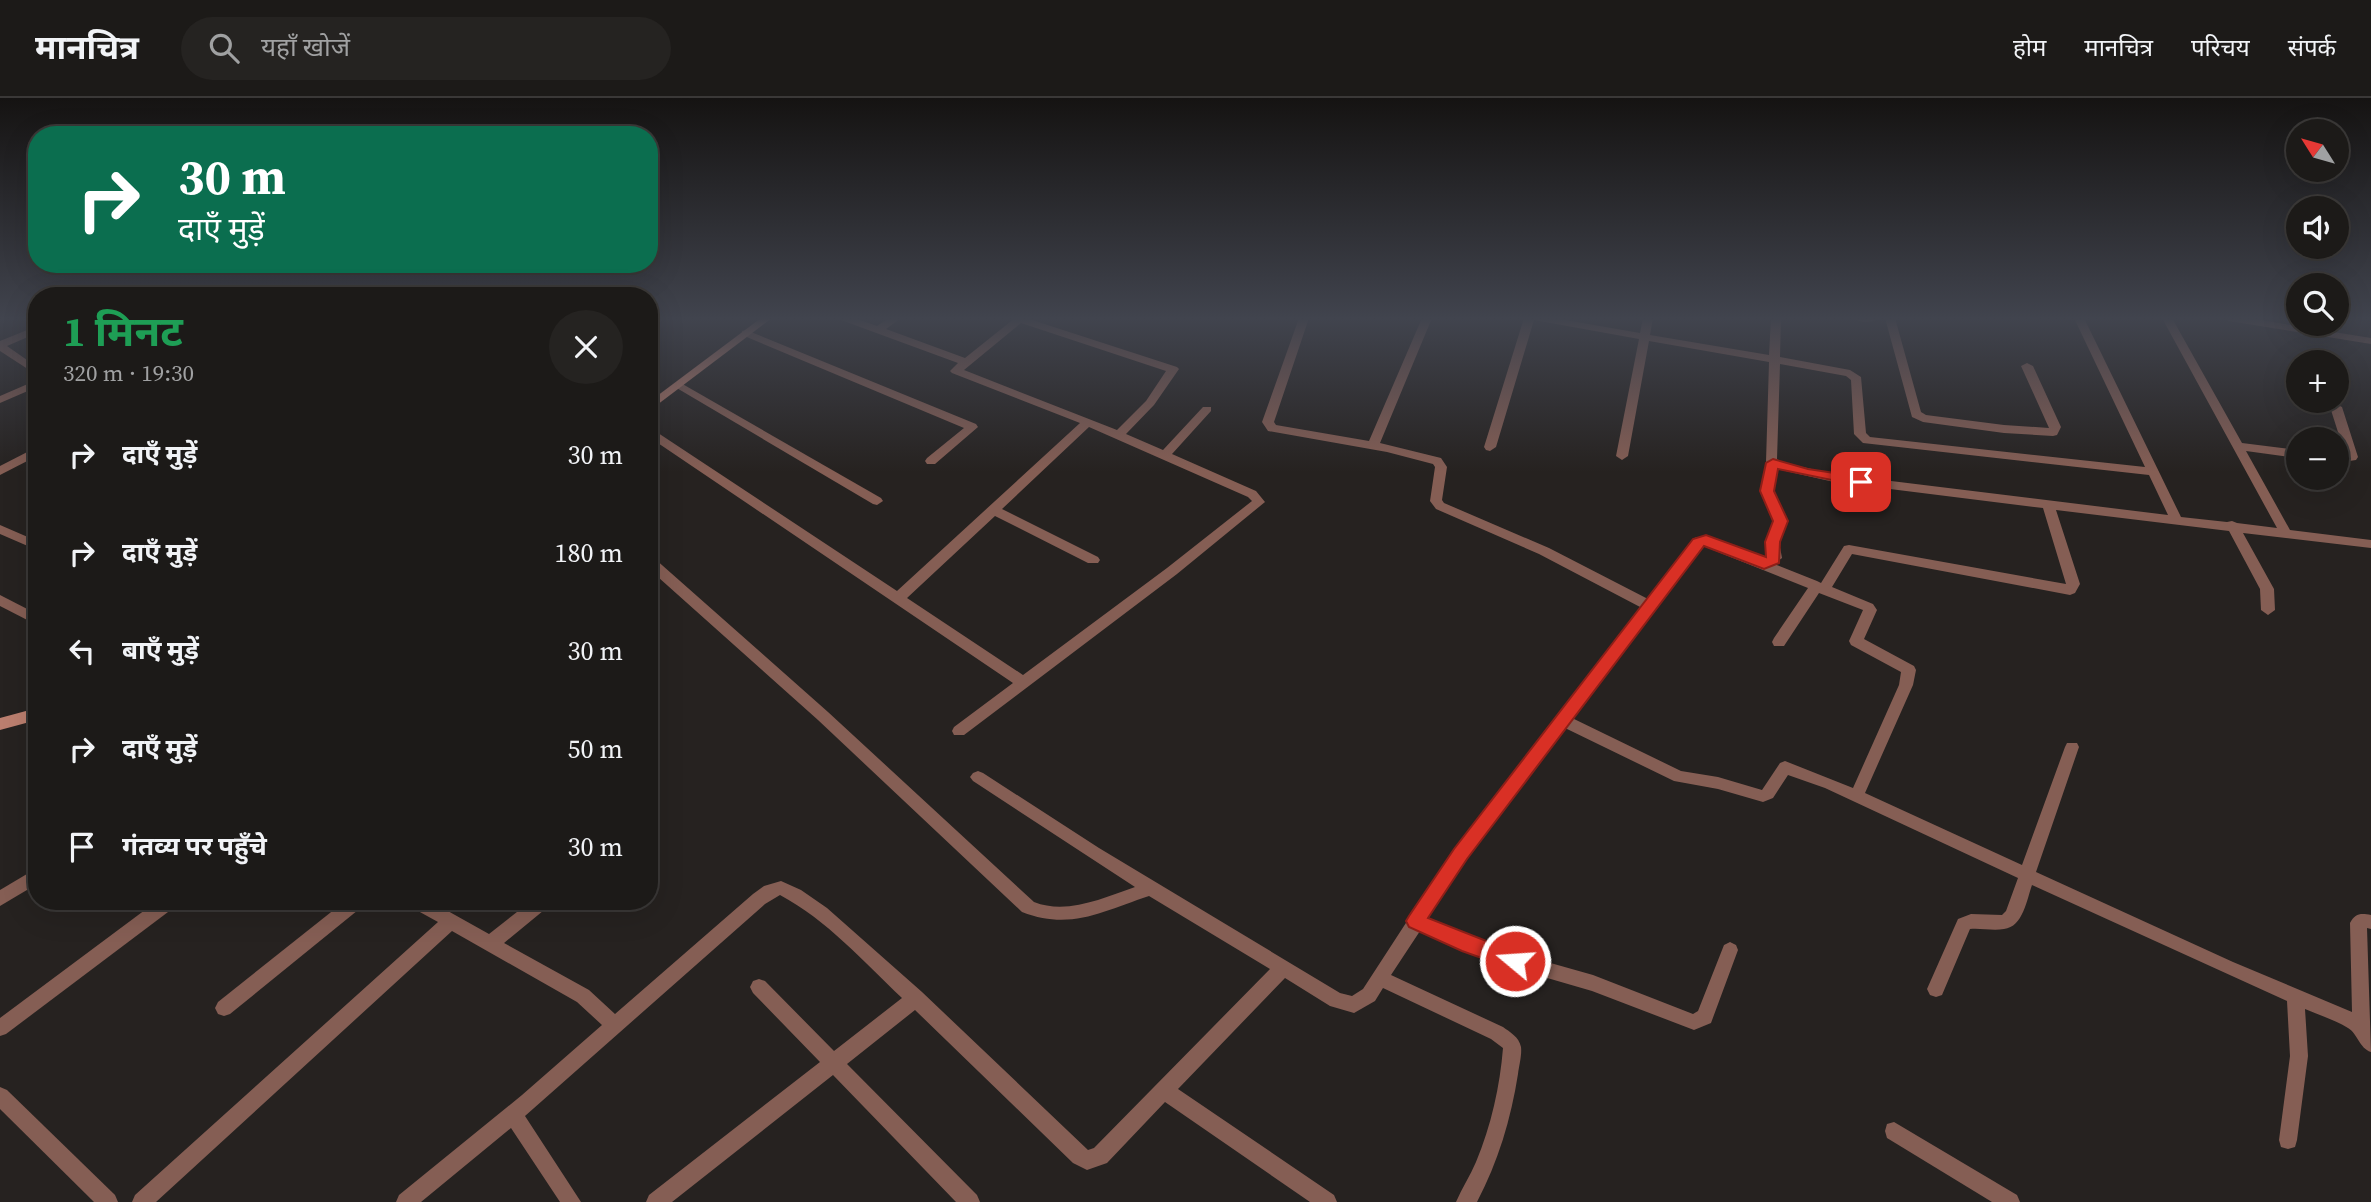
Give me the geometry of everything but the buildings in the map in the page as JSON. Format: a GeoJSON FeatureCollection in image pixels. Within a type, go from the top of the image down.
{"type":"FeatureCollection","features":[{"type":"Feature","properties":{"kind":"street"},"geometry":{"type":"LineString","coordinates":[[658,403],[709,370]]}},
{"type":"Feature","properties":{"kind":"street"},"geometry":{"type":"LineString","coordinates":[[834,370],[972,427],[931,461]]}},
{"type":"Feature","properties":{"kind":"street"},"geometry":{"type":"LineString","coordinates":[[957,370],[1165,455],[1252,494],[1259,502],[960,731]]}},
{"type":"Feature","properties":{"kind":"street"},"geometry":{"type":"LineString","coordinates":[[1119,435],[1150,403],[1173,370]]}},
{"type":"Feature","properties":{"kind":"street"},"geometry":{"type":"LineString","coordinates":[[1287,370],[1268,425],[1276,430],[1373,446],[1437,461],[1441,467],[1436,501],[1440,506],[1544,551],[1650,606]]}},
{"type":"Feature","properties":{"kind":"street"},"geometry":{"type":"LineString","coordinates":[[1373,446],[1405,370]]}},
{"type":"Feature","properties":{"kind":"street"},"geometry":{"type":"LineString","coordinates":[[1490,447],[1513,370]]}},
{"type":"Feature","properties":{"kind":"street"},"geometry":{"type":"LineString","coordinates":[[1622,456],[1639,370]]}},
{"type":"Feature","properties":{"kind":"street"},"geometry":{"type":"LineString","coordinates":[[1764,564],[1775,558],[1773,542],[1781,521],[1767,491],[1773,463],[1773,370]]}},
{"type":"Feature","properties":{"kind":"street"},"geometry":{"type":"LineString","coordinates":[[1828,370],[1856,376],[1860,434],[1867,440],[2154,472]]}},
{"type":"Feature","properties":{"kind":"street"},"geometry":{"type":"LineString","coordinates":[[1904,370],[1916,414],[1923,418],[2004,429],[2053,432],[2055,427],[2029,370]]}},
{"type":"Feature","properties":{"kind":"street"},"geometry":{"type":"LineString","coordinates":[[2104,370],[2176,519]]}},
{"type":"Feature","properties":{"kind":"street"},"geometry":{"type":"LineString","coordinates":[[2196,370],[2286,532]]}},
{"type":"Feature","properties":{"kind":"street"},"geometry":{"type":"LineString","coordinates":[[0,400],[28,387]]}},
{"type":"Feature","properties":{"kind":"street"},"geometry":{"type":"LineString","coordinates":[[684,388],[877,501]]}},
{"type":"Feature","properties":{"kind":"street"},"geometry":{"type":"LineString","coordinates":[[1165,455],[1207,409]]}},
{"type":"Feature","properties":{"kind":"street"},"geometry":{"type":"LineString","coordinates":[[898,598],[1088,422]]}},
{"type":"Feature","properties":{"kind":"street"},"geometry":{"type":"LineString","coordinates":[[658,437],[1024,683]]}},
{"type":"Feature","properties":{"kind":"street"},"geometry":{"type":"LineString","coordinates":[[2238,446],[2286,452]]}},
{"type":"Feature","properties":{"kind":"street"},"geometry":{"type":"LineString","coordinates":[[0,471],[28,456]]}},
{"type":"Feature","properties":{"kind":"street"},"geometry":{"type":"LineString","coordinates":[[1773,463],[1834,478],[2371,544]]}},
{"type":"Feature","properties":{"kind":"street"},"geometry":{"type":"LineString","coordinates":[[1779,642],[1849,549],[2070,590],[2073,584],[2048,505]]}},
{"type":"Feature","properties":{"kind":"street"},"geometry":{"type":"LineString","coordinates":[[994,510],[1093,561]]}},
{"type":"Feature","properties":{"kind":"street"},"geometry":{"type":"LineString","coordinates":[[2232,525],[2267,589],[2268,610]]}},
{"type":"Feature","properties":{"kind":"street"},"geometry":{"type":"LineString","coordinates":[[0,528],[28,542]]}},
{"type":"Feature","properties":{"kind":"street"},"geometry":{"type":"LineString","coordinates":[[978,777],[1282,969],[1346,1005],[1361,1002],[1461,854],[1701,540],[1868,607],[1870,610],[1856,641],[1906,667],[1910,673],[1857,795]]}},
{"type":"Feature","properties":{"kind":"street"},"geometry":{"type":"LineString","coordinates":[[658,569],[823,716],[1028,907],[1036,912],[1063,914],[1151,888]]}},
{"type":"Feature","properties":{"kind":"street"},"geometry":{"type":"LineString","coordinates":[[0,600],[28,615]]}},
{"type":"Feature","properties":{"kind":"street"},"geometry":{"type":"LineString","coordinates":[[0,724],[28,716]]}},
{"type":"Feature","properties":{"kind":"street"},"geometry":{"type":"LineString","coordinates":[[1564,721],[1688,780],[1718,783],[1763,796],[1768,794],[1785,766],[1857,795],[2227,967],[2343,1016],[2361,1027],[2371,1044]]}},
{"type":"Feature","properties":{"kind":"street"},"geometry":{"type":"LineString","coordinates":[[1936,989],[1964,924],[2010,919],[2072,747]]}},
{"type":"Feature","properties":{"kind":"street"},"geometry":{"type":"LineString","coordinates":[[0,899],[28,881]]}},
{"type":"Feature","properties":{"kind":"street"},"geometry":{"type":"LineString","coordinates":[[407,1202],[513,1114],[759,899],[770,891],[781,888],[810,906],[916,998],[1087,1160],[1100,1156],[1282,969]]}},
{"type":"Feature","properties":{"kind":"street"},"geometry":{"type":"LineString","coordinates":[[0,1028],[158,910]]}},
{"type":"Feature","properties":{"kind":"street"},"geometry":{"type":"LineString","coordinates":[[224,1008],[346,910]]}},
{"type":"Feature","properties":{"kind":"street"},"geometry":{"type":"LineString","coordinates":[[433,910],[583,996],[615,1025]]}},
{"type":"Feature","properties":{"kind":"street"},"geometry":{"type":"LineString","coordinates":[[491,943],[532,910]]}},
{"type":"Feature","properties":{"kind":"street"},"geometry":{"type":"LineString","coordinates":[[142,1202],[452,920]]}},
{"type":"Feature","properties":{"kind":"street"},"geometry":{"type":"LineString","coordinates":[[2361,1027],[2358,923],[2361,920],[2371,922]]}},
{"type":"Feature","properties":{"kind":"street"},"geometry":{"type":"LineString","coordinates":[[1415,921],[1492,954],[1593,983],[1694,1022],[1705,1017],[1730,950]]}},
{"type":"Feature","properties":{"kind":"street"},"geometry":{"type":"LineString","coordinates":[[1379,978],[1497,1033],[1509,1042],[1511,1047],[1507,1087],[1484,1169],[1466,1202]]}},
{"type":"Feature","properties":{"kind":"street"},"geometry":{"type":"LineString","coordinates":[[760,987],[970,1202]]}},
{"type":"Feature","properties":{"kind":"street"},"geometry":{"type":"LineString","coordinates":[[2288,1140],[2299,1056],[2295,996]]}},
{"type":"Feature","properties":{"kind":"street"},"geometry":{"type":"LineString","coordinates":[[656,1202],[916,998]]}},
{"type":"Feature","properties":{"kind":"street"},"geometry":{"type":"LineString","coordinates":[[1165,1091],[1327,1202]]}},
{"type":"Feature","properties":{"kind":"street"},"geometry":{"type":"LineString","coordinates":[[0,1096],[108,1202]]}},
{"type":"Feature","properties":{"kind":"street"},"geometry":{"type":"LineString","coordinates":[[513,1114],[571,1202]]}},
{"type":"Feature","properties":{"kind":"street"},"geometry":{"type":"LineString","coordinates":[[1894,1131],[2010,1202]]}},
{"type":"Feature","properties":{"kind":"route"},"geometry":{"type":"LineString","coordinates":[[1515,961],[1469,945],[1415,921],[1461,854],[1605,668],[1698,542],[1706,540],[1764,564],[1775,558],[1773,542],[1781,521],[1767,491],[1768,475],[1773,463],[1784,468],[1861,482]]}}]}
